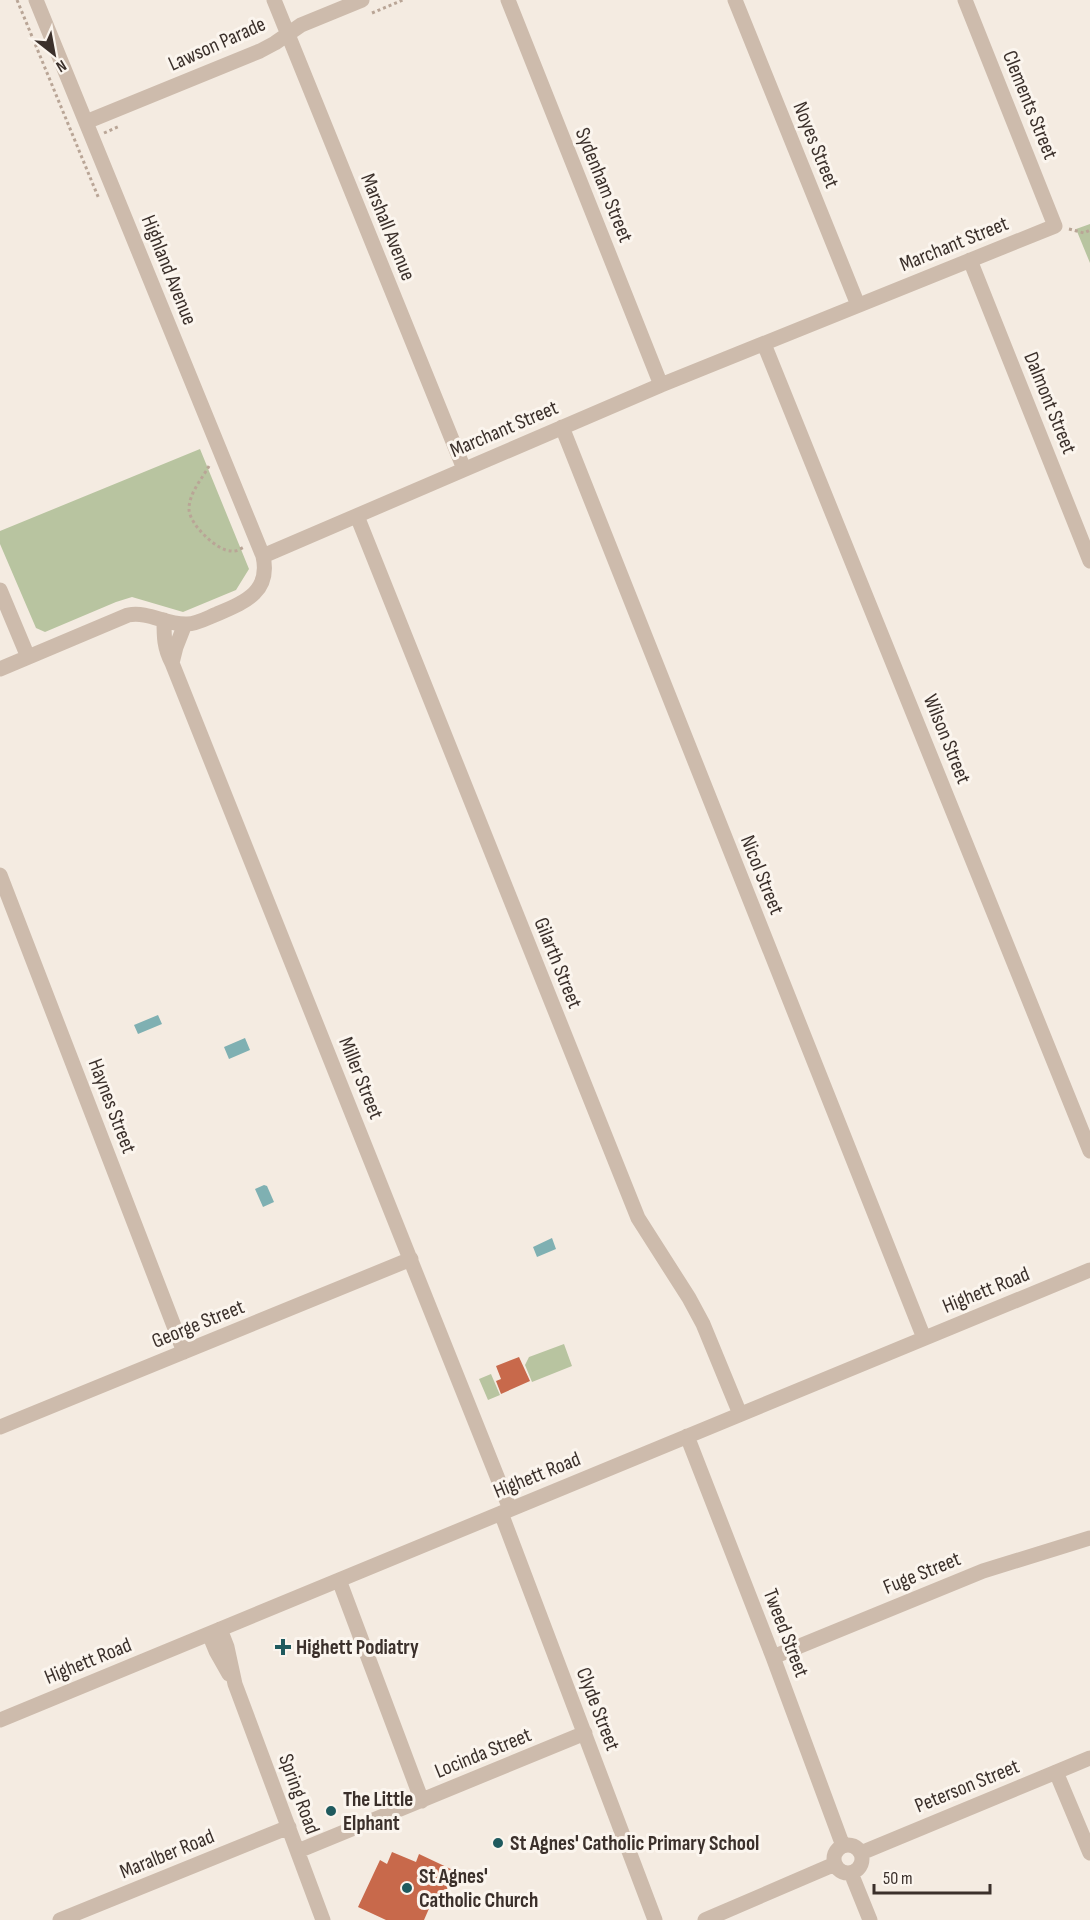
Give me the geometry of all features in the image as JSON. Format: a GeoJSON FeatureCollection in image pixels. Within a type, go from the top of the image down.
{"type":"FeatureCollection","features":[{"type":"Feature","properties":{"kind":"street","name":"Highland Avenue"},"geometry":{"type":"LineString","coordinates":[[36,0],[264,556]]}},
{"type":"Feature","properties":{"kind":"street","name":"Marshall Avenue"},"geometry":{"type":"LineString","coordinates":[[274,0],[464,469]]}},
{"type":"Feature","properties":{"kind":"street","name":"Lawson Parade"},"geometry":{"type":"LineString","coordinates":[[86,122],[260,51],[301,25],[362,0]]}},
{"type":"Feature","properties":{"kind":"street","name":"Sydenham Street"},"geometry":{"type":"LineString","coordinates":[[508,0],[661,385]]}},
{"type":"Feature","properties":{"kind":"street","name":"Noyes Street"},"geometry":{"type":"LineString","coordinates":[[735,0],[858,305]]}},
{"type":"Feature","properties":{"kind":"street","name":"Clements Street"},"geometry":{"type":"LineString","coordinates":[[964,0],[1055,226]]}},
{"type":"Feature","properties":{"kind":"street","name":"Marchant Street"},"geometry":{"type":"LineString","coordinates":[[264,556],[661,385],[1055,226]]}},
{"type":"Feature","properties":{"kind":"street","name":"Dalmont Street"},"geometry":{"type":"LineString","coordinates":[[970,260],[1090,561]]}},
{"type":"Feature","properties":{"kind":"street","name":"Wilson Street"},"geometry":{"type":"LineString","coordinates":[[764,344],[1090,1151]]}},
{"type":"Feature","properties":{"kind":"street","name":"Nicol Street"},"geometry":{"type":"LineString","coordinates":[[562,427],[924,1338]]}},
{"type":"Feature","properties":{"kind":"street","name":"Gilarth Street"},"geometry":{"type":"LineString","coordinates":[[357,516],[638,1218],[698,1315],[740,1414]]}},
{"type":"Feature","properties":{"kind":"street"},"geometry":{"type":"LineString","coordinates":[[0,669],[128,615],[146,614],[184,624],[195,623],[243,603],[252,596],[264,580],[264,556]]}},
{"type":"Feature","properties":{"kind":"street"},"geometry":{"type":"LineString","coordinates":[[0,590],[28,657]]}},
{"type":"Feature","properties":{"kind":"street","name":"Miller Street"},"geometry":{"type":"LineString","coordinates":[[164,620],[166,652],[411,1259],[505,1511]]}},
{"type":"Feature","properties":{"kind":"street"},"geometry":{"type":"LineString","coordinates":[[172,663],[184,624]]}},
{"type":"Feature","properties":{"kind":"street","name":"Haynes Street"},"geometry":{"type":"LineString","coordinates":[[0,875],[184,1352]]}},
{"type":"Feature","properties":{"kind":"street","name":"George Street"},"geometry":{"type":"LineString","coordinates":[[0,1427],[411,1259]]}},
{"type":"Feature","properties":{"kind":"street","name":"Highett Road"},"geometry":{"type":"LineString","coordinates":[[0,1720],[1090,1270]]}},
{"type":"Feature","properties":{"kind":"street","name":"Tweed Street"},"geometry":{"type":"LineString","coordinates":[[687,1436],[843,1846]]}},
{"type":"Feature","properties":{"kind":"street","name":"Clyde Street"},"geometry":{"type":"LineString","coordinates":[[505,1511],[655,1920]]}},
{"type":"Feature","properties":{"kind":"street","name":"Fuge Street"},"geometry":{"type":"LineString","coordinates":[[773,1657],[983,1571],[1090,1538]]}},
{"type":"Feature","properties":{"kind":"street"},"geometry":{"type":"LineString","coordinates":[[339,1580],[422,1800]]}},
{"type":"Feature","properties":{"kind":"street","name":"Spring Road"},"geometry":{"type":"LineString","coordinates":[[215,1632],[216,1651],[235,1684],[323,1920]]}},
{"type":"Feature","properties":{"kind":"street","name":"Locinda Street"},"geometry":{"type":"LineString","coordinates":[[297,1851],[585,1733]]}},
{"type":"Feature","properties":{"kind":"street","name":"Peterson Street"},"geometry":{"type":"LineString","coordinates":[[861,1853],[1090,1758]]}},
{"type":"Feature","properties":{"kind":"street"},"geometry":{"type":"LineString","coordinates":[[1056,1772],[1090,1853]]}},
{"type":"Feature","properties":{"kind":"street","name":"Maralber Road"},"geometry":{"type":"LineString","coordinates":[[60,1920],[289,1827]]}},
{"type":"Feature","properties":{"kind":"street"},"geometry":{"type":"LineString","coordinates":[[843,1846],[855,1847],[861,1853],[861,1865],[851,1873],[841,1871],[835,1864],[834,1855],[843,1846]]}},
{"type":"Feature","properties":{"kind":"street"},"geometry":{"type":"LineString","coordinates":[[705,1920],[835,1864]]}},
{"type":"Feature","properties":{"kind":"street"},"geometry":{"type":"LineString","coordinates":[[851,1873],[870,1920]]}},
{"type":"Feature","properties":{"kind":"path"},"geometry":{"type":"LineString","coordinates":[[1055,226],[1084,233],[1090,232]]}},
{"type":"Feature","properties":{"kind":"path"},"geometry":{"type":"LineString","coordinates":[[209,466],[192,496],[189,508],[193,520],[205,536],[227,551],[237,551],[257,541]]}},
{"type":"Feature","properties":{"kind":"green space"},"geometry":{"type":"Polygon","coordinates":[[[1090,224],[1090,263],[1076,229],[1090,224]]]}},
{"type":"Feature","properties":{"kind":"green space"},"geometry":{"type":"Polygon","coordinates":[[[200,449],[249,569],[236,590],[183,612],[132,597],[45,632],[36,628],[0,544],[0,531],[200,449]]]}},
{"type":"Feature","properties":{"kind":"green space"},"geometry":{"type":"Polygon","coordinates":[[[564,1344],[572,1366],[532,1382],[525,1365],[529,1357],[564,1344]]]}},
{"type":"Feature","properties":{"kind":"green space"},"geometry":{"type":"Polygon","coordinates":[[[491,1374],[500,1395],[488,1400],[479,1379],[491,1374]]]}},
{"type":"Feature","properties":{"kind":"water"},"geometry":{"type":"Polygon","coordinates":[[[158,1015],[162,1024],[138,1034],[134,1025],[158,1015]]]}},
{"type":"Feature","properties":{"kind":"water"},"geometry":{"type":"Polygon","coordinates":[[[245,1038],[250,1050],[229,1059],[224,1047],[245,1038]]]}},
{"type":"Feature","properties":{"kind":"water"},"geometry":{"type":"Polygon","coordinates":[[[267,1186],[274,1202],[263,1207],[255,1189],[267,1186]]]}},
{"type":"Feature","properties":{"kind":"water"},"geometry":{"type":"Polygon","coordinates":[[[552,1238],[556,1249],[537,1257],[533,1247],[552,1238]]]}},
{"type":"Feature","properties":{"kind":"building"},"geometry":{"type":"Polygon","coordinates":[[[519,1357],[530,1381],[501,1394],[496,1381],[501,1379],[496,1366],[519,1357]]]}},
{"type":"Feature","properties":{"kind":"building","name":"St Agnes' Catholic Church"},"geometry":{"type":"Polygon","coordinates":[[[392,1852],[416,1862],[419,1854],[455,1871],[439,1907],[431,1904],[424,1920],[386,1920],[358,1907],[380,1860],[387,1864],[392,1852]]]}},
{"type":"Feature","properties":{"kind":"place","name":"Highett Podiatry"},"geometry":{"type":"Point","coordinates":[283,1647]}},
{"type":"Feature","properties":{"kind":"place","name":"The Little Elphant"},"geometry":{"type":"Point","coordinates":[331,1811]}},
{"type":"Feature","properties":{"kind":"place","name":"St Agnes' Catholic Primary School"},"geometry":{"type":"Point","coordinates":[498,1843]}},
{"type":"Feature","properties":{"kind":"place","name":"St Agnes' Catholic Church"},"geometry":{"type":"Point","coordinates":[407,1888]}}]}
